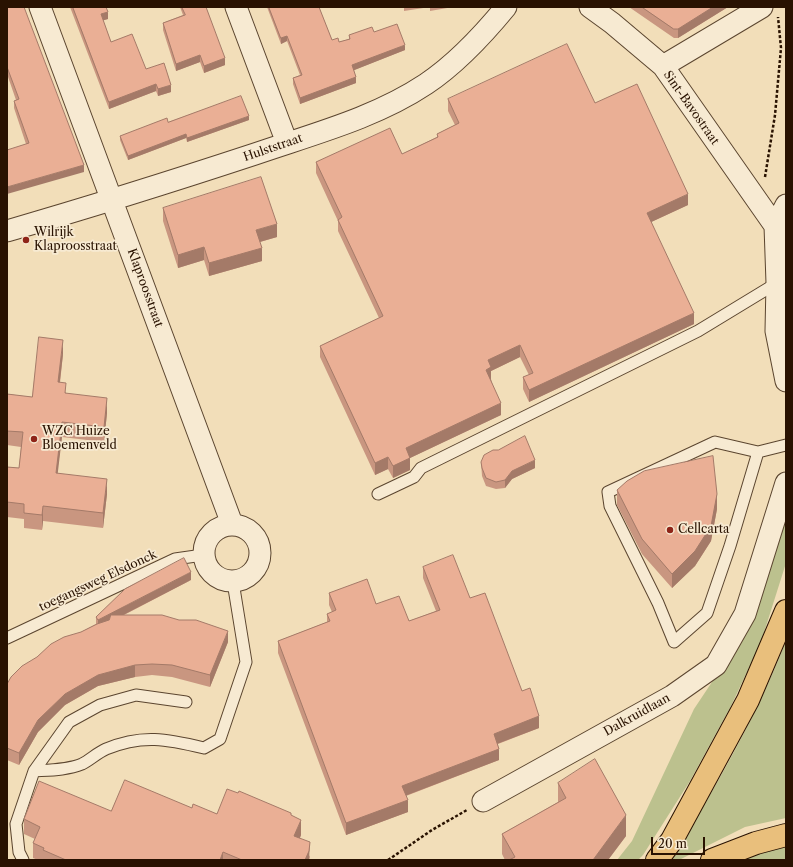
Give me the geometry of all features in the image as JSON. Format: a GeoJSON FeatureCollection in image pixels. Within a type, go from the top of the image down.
{"type":"FeatureCollection","features":[{"type":"Feature","properties":{"kind":"highway"},"geometry":{"type":"LineString","coordinates":[[657,860],[672,840],[748,700],[786,610]]}},
{"type":"Feature","properties":{"kind":"highway"},"geometry":{"type":"LineString","coordinates":[[712,860],[756,843],[786,835]]}},
{"type":"Feature","properties":{"kind":"street","name":"Klaproosstraat"},"geometry":{"type":"LineString","coordinates":[[40,7],[232,524]]}},
{"type":"Feature","properties":{"kind":"street"},"geometry":{"type":"LineString","coordinates":[[236,7],[287,143]]}},
{"type":"Feature","properties":{"kind":"street","name":"Hulststraat"},"geometry":{"type":"LineString","coordinates":[[7,231],[113,201],[287,143],[385,108],[427,84],[480,39],[506,7]]}},
{"type":"Feature","properties":{"kind":"street","name":"Sint-Bavostraat"},"geometry":{"type":"LineString","coordinates":[[590,7],[612,23],[663,66],[775,226]]}},
{"type":"Feature","properties":{"kind":"street"},"geometry":{"type":"LineString","coordinates":[[663,66],[770,10]]}},
{"type":"Feature","properties":{"kind":"street"},"geometry":{"type":"LineString","coordinates":[[786,205],[775,226],[777,283],[776,331],[786,381]]}},
{"type":"Feature","properties":{"kind":"street","name":"Dalkruidlaan"},"geometry":{"type":"LineString","coordinates":[[483,800],[672,696],[716,665],[745,614],[786,483]]}},
{"type":"Feature","properties":{"kind":"street"},"geometry":{"type":"LineString","coordinates":[[232,524],[245,527],[255,536],[261,548],[260,562],[253,573],[242,580],[229,582],[216,578],[207,568],[203,555],[205,544],[211,534],[221,527],[232,524]]}},
{"type":"Feature","properties":{"kind":"lane"},"geometry":{"type":"LineString","coordinates":[[378,494],[414,476],[421,468],[698,331],[777,283]]}},
{"type":"Feature","properties":{"kind":"lane"},"geometry":{"type":"LineString","coordinates":[[758,452],[730,546],[707,612],[674,642],[658,603],[610,506],[608,492],[715,442],[758,452],[786,444]]}},
{"type":"Feature","properties":{"kind":"lane","name":"toegangsweg Elsdonck"},"geometry":{"type":"LineString","coordinates":[[7,638],[175,559],[203,555]]}},
{"type":"Feature","properties":{"kind":"lane"},"geometry":{"type":"LineString","coordinates":[[34,771],[60,770],[83,763],[105,750],[135,741],[156,738],[204,748],[220,738],[246,662],[233,582]]}},
{"type":"Feature","properties":{"kind":"lane"},"geometry":{"type":"LineString","coordinates":[[23,860],[19,852],[16,824],[34,771],[69,722],[100,705],[136,695],[186,702]]}},
{"type":"Feature","properties":{"kind":"path"},"geometry":{"type":"LineString","coordinates":[[764,181],[775,115],[781,48],[770,10]]}},
{"type":"Feature","properties":{"kind":"path"},"geometry":{"type":"LineString","coordinates":[[388,860],[432,830],[483,800]]}},
{"type":"Feature","properties":{"kind":"green space"},"geometry":{"type":"Polygon","coordinates":[[[786,508],[786,563],[761,642],[731,706],[690,781],[643,855],[638,860],[617,860],[632,841],[694,709],[726,661],[786,508]]]}},
{"type":"Feature","properties":{"kind":"green space"},"geometry":{"type":"Polygon","coordinates":[[[786,641],[786,818],[745,827],[679,860],[672,860],[734,753],[774,670],[786,641]]]}},
{"type":"Feature","properties":{"kind":"green space"},"geometry":{"type":"Polygon","coordinates":[[[786,847],[786,860],[738,860],[768,848],[786,847]]]}},
{"type":"Feature","properties":{"kind":"building"},"geometry":{"type":"Polygon","coordinates":[[[7,7],[24,7],[84,165],[7,187],[7,150],[29,143],[14,101],[19,99],[7,67],[7,7]]]}},
{"type":"Feature","properties":{"kind":"building"},"geometry":{"type":"Polygon","coordinates":[[[73,7],[106,7],[108,12],[101,14],[111,42],[132,34],[146,69],[164,63],[171,85],[158,89],[156,84],[109,102],[73,7]]]}},
{"type":"Feature","properties":{"kind":"building"},"geometry":{"type":"Polygon","coordinates":[[[182,7],[206,7],[225,58],[204,66],[200,55],[176,64],[163,23],[185,15],[182,7]]]}},
{"type":"Feature","properties":{"kind":"building"},"geometry":{"type":"Polygon","coordinates":[[[269,7],[319,7],[332,40],[338,38],[339,42],[350,39],[349,35],[372,27],[374,32],[397,24],[405,45],[352,65],[356,77],[300,98],[293,78],[302,75],[287,36],[281,38],[269,7]]]}},
{"type":"Feature","properties":{"kind":"building"},"geometry":{"type":"Polygon","coordinates":[[[642,7],[713,7],[678,29],[674,29],[642,7]]]}},
{"type":"Feature","properties":{"kind":"building"},"geometry":{"type":"Polygon","coordinates":[[[567,44],[595,103],[637,84],[688,194],[647,213],[694,313],[529,390],[523,377],[533,373],[520,345],[488,360],[491,367],[486,370],[501,403],[406,448],[410,458],[393,466],[388,457],[375,463],[320,346],[383,316],[338,220],[342,217],[316,162],[390,128],[402,154],[438,137],[437,134],[459,123],[448,99],[567,44]]]}},
{"type":"Feature","properties":{"kind":"building"},"geometry":{"type":"Polygon","coordinates":[[[241,96],[249,116],[187,138],[186,134],[128,156],[120,136],[167,118],[168,122],[241,96]]]}},
{"type":"Feature","properties":{"kind":"building"},"geometry":{"type":"Polygon","coordinates":[[[261,177],[277,224],[256,230],[262,248],[209,263],[204,247],[178,255],[163,208],[261,177]]]}},
{"type":"Feature","properties":{"kind":"building","name":"WZC Huize Bloemenveld"},"geometry":{"type":"Polygon","coordinates":[[[39,337],[63,340],[58,382],[66,383],[65,393],[107,398],[104,427],[62,422],[56,473],[107,479],[103,513],[43,506],[42,515],[24,513],[24,504],[7,502],[7,467],[19,468],[23,432],[7,431],[7,394],[32,397],[39,337]]]}},
{"type":"Feature","properties":{"kind":"building"},"geometry":{"type":"Polygon","coordinates":[[[525,436],[535,460],[512,471],[505,480],[496,482],[486,478],[481,462],[484,455],[493,450],[498,450],[525,436]]]}},
{"type":"Feature","properties":{"kind":"building","name":"Cellcarta"},"geometry":{"type":"Polygon","coordinates":[[[713,456],[717,494],[711,526],[695,551],[672,574],[642,539],[617,490],[627,481],[644,471],[713,456]]]}},
{"type":"Feature","properties":{"kind":"building"},"geometry":{"type":"Polygon","coordinates":[[[453,555],[470,598],[485,593],[522,691],[530,688],[539,716],[494,734],[499,749],[402,786],[408,800],[346,823],[278,641],[330,621],[327,614],[336,610],[329,593],[367,579],[376,604],[399,596],[409,621],[440,610],[423,567],[453,555]]]}},
{"type":"Feature","properties":{"kind":"building"},"geometry":{"type":"Polygon","coordinates":[[[184,558],[191,572],[98,620],[96,617],[125,589],[184,558]]]}},
{"type":"Feature","properties":{"kind":"building"},"geometry":{"type":"Polygon","coordinates":[[[111,615],[162,615],[179,620],[196,620],[228,631],[210,675],[172,665],[152,664],[135,665],[98,675],[65,694],[38,720],[19,753],[7,748],[7,684],[11,677],[22,666],[37,657],[51,644],[64,637],[81,632],[109,620],[111,615]]]}},
{"type":"Feature","properties":{"kind":"building"},"geometry":{"type":"Polygon","coordinates":[[[595,759],[626,815],[593,860],[509,860],[515,857],[502,834],[566,798],[558,783],[595,759]]]}},
{"type":"Feature","properties":{"kind":"building"},"geometry":{"type":"Polygon","coordinates":[[[125,780],[192,808],[193,804],[217,814],[227,789],[238,793],[239,791],[291,813],[291,815],[301,820],[294,836],[310,842],[309,851],[305,860],[242,860],[223,852],[220,860],[66,860],[43,850],[44,848],[33,843],[40,827],[24,819],[39,781],[111,811],[125,780]]]}},
{"type":"Feature","properties":{"kind":"place","name":"Wilrijk Klaproosstraat"},"geometry":{"type":"Point","coordinates":[26,240]}},
{"type":"Feature","properties":{"kind":"place","name":"WZC Huize Bloemenveld"},"geometry":{"type":"Point","coordinates":[34,439]}},
{"type":"Feature","properties":{"kind":"place","name":"Cellcarta"},"geometry":{"type":"Point","coordinates":[670,530]}}]}
